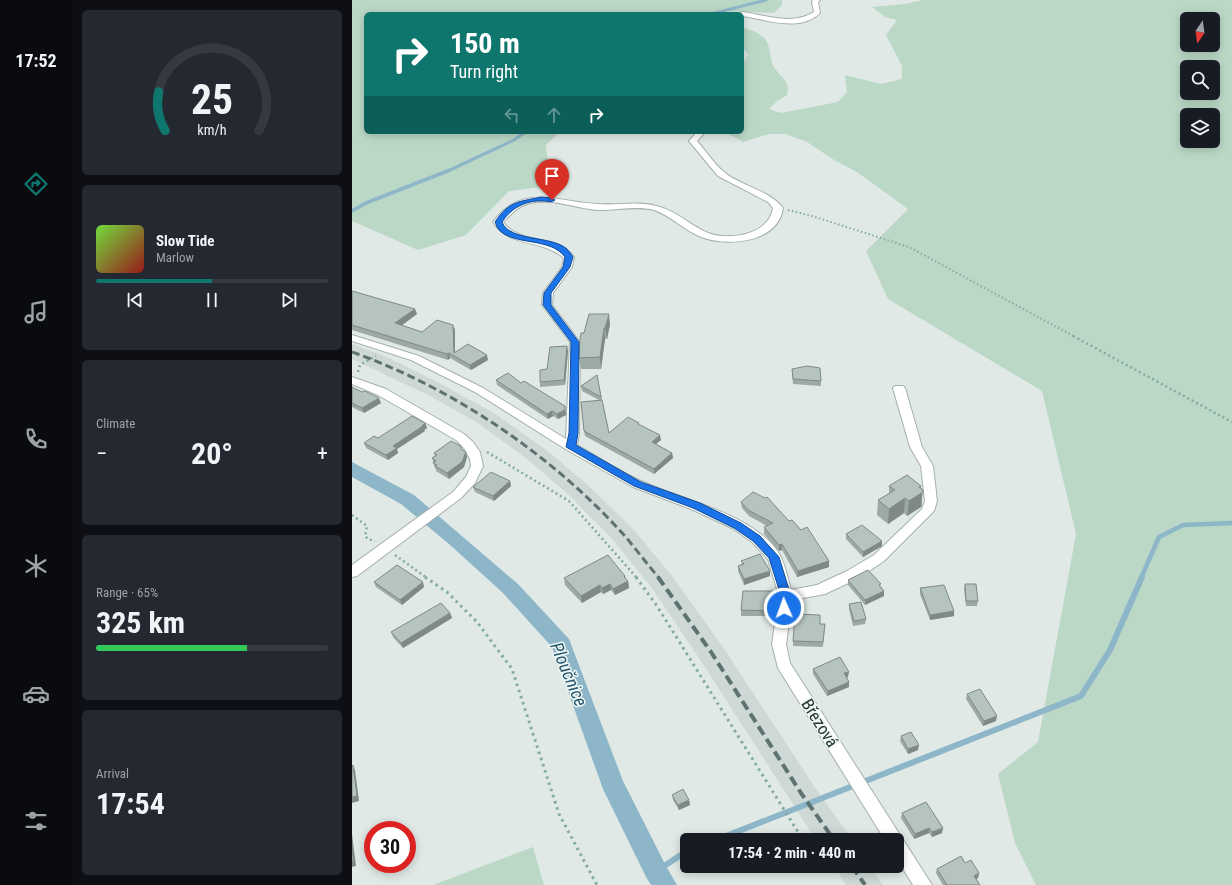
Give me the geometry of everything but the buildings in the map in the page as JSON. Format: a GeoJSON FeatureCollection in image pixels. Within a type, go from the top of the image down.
{"type":"FeatureCollection","features":[{"type":"Feature","properties":{"kind":"street"},"geometry":{"type":"LineString","coordinates":[[744,14],[781,21],[805,21],[817,13],[816,0]]}},
{"type":"Feature","properties":{"kind":"street"},"geometry":{"type":"LineString","coordinates":[[571,447],[574,433],[575,342],[547,305],[548,293],[567,267],[569,257],[564,250],[550,244],[511,234],[501,229],[498,222],[505,212],[513,206],[541,199],[596,207],[650,206],[666,212],[706,235],[726,238],[744,238],[758,233],[772,224],[778,215],[778,208],[771,200],[721,174],[693,141],[699,134]]}},
{"type":"Feature","properties":{"kind":"street"},"geometry":{"type":"LineString","coordinates":[[352,338],[415,358],[479,390],[571,447],[637,484],[696,506],[738,525],[757,539],[774,557],[786,596],[820,590],[852,575],[879,558],[928,511],[931,501],[927,466],[916,447],[899,388]]}},
{"type":"Feature","properties":{"kind":"street"},"geometry":{"type":"LineString","coordinates":[[352,572],[457,495],[468,485],[478,466],[477,457],[472,447],[460,437],[382,392],[355,381]]}},
{"type":"Feature","properties":{"kind":"street","name":"Březová"},"geometry":{"type":"LineString","coordinates":[[786,596],[779,644],[783,664],[890,833]]}},
{"type":"Feature","properties":{"kind":"street"},"geometry":{"type":"LineString","coordinates":[[904,855],[923,885]]}},
{"type":"Feature","properties":{"kind":"path"},"geometry":{"type":"LineString","coordinates":[[778,208],[812,216],[909,247],[1232,422]]}},
{"type":"Feature","properties":{"kind":"path"},"geometry":{"type":"LineString","coordinates":[[355,381],[360,366],[386,349]]}},
{"type":"Feature","properties":{"kind":"path"},"geometry":{"type":"LineString","coordinates":[[472,447],[491,453],[569,501],[622,559],[643,585],[799,833]]}},
{"type":"Feature","properties":{"kind":"path"},"geometry":{"type":"LineString","coordinates":[[352,516],[367,526],[365,536],[368,539],[378,541],[385,548],[447,592],[477,622],[512,669],[559,814],[597,885]]}},
{"type":"Feature","properties":{"kind":"shaded area"},"geometry":{"type":"Polygon","coordinates":[[[352,344],[385,356],[443,385],[494,413],[549,452],[590,487],[634,530],[673,577],[723,647],[814,786],[847,833],[812,833],[699,658],[651,587],[613,540],[571,497],[531,462],[478,423],[428,395],[352,359],[352,344]]]}},
{"type":"Feature","properties":{"kind":"shaded area"},"geometry":{"type":"Polygon","coordinates":[[[838,873],[875,873],[883,885],[846,885],[838,873]]]}},
{"type":"Feature","properties":{"kind":"green space"},"geometry":{"type":"Polygon","coordinates":[[[352,0],[782,0],[782,5],[774,13],[721,11],[364,12],[364,134],[558,134],[546,145],[550,186],[509,191],[466,235],[418,250],[352,221],[352,0]]]}},
{"type":"Feature","properties":{"kind":"green space"},"geometry":{"type":"Polygon","coordinates":[[[923,0],[1232,0],[1232,885],[1036,885],[1015,843],[998,774],[1038,742],[1076,534],[1042,391],[888,299],[866,251],[908,209],[857,172],[834,160],[807,142],[786,134],[769,134],[743,142],[729,134],[744,134],[744,61],[748,54],[744,49],[744,28],[757,33],[765,39],[773,65],[786,82],[788,90],[787,95],[776,102],[769,109],[781,113],[838,102],[847,92],[845,75],[881,84],[902,79],[902,66],[886,35],[897,20],[885,17],[872,7],[905,4],[923,0]]]}},
{"type":"Feature","properties":{"kind":"green space"},"geometry":{"type":"Polygon","coordinates":[[[533,847],[544,885],[433,885],[533,847]]]}},
{"type":"Feature","properties":{"kind":"water","name":"Ploučnice"},"geometry":{"type":"Polygon","coordinates":[[[352,462],[414,495],[518,584],[569,639],[623,781],[677,885],[651,885],[646,877],[603,789],[552,647],[503,593],[449,544],[401,504],[352,477],[352,462]]]}},
{"type":"Feature","properties":{"kind":"waterway"},"geometry":{"type":"LineString","coordinates":[[719,12],[766,0]]}},
{"type":"Feature","properties":{"kind":"waterway"},"geometry":{"type":"LineString","coordinates":[[497,148],[514,140],[522,134]]}},
{"type":"Feature","properties":{"kind":"waterway"},"geometry":{"type":"LineString","coordinates":[[352,211],[366,203],[450,170],[499,147]]}},
{"type":"Feature","properties":{"kind":"waterway"},"geometry":{"type":"LineString","coordinates":[[1141,578],[1159,537],[1183,525],[1232,523]]}},
{"type":"Feature","properties":{"kind":"waterway"},"geometry":{"type":"LineString","coordinates":[[734,833],[1081,696],[1110,650],[1142,577]]}},
{"type":"Feature","properties":{"kind":"waterway"},"geometry":{"type":"LineString","coordinates":[[661,868],[680,856]]}},
{"type":"Feature","properties":{"kind":"railway"},"geometry":{"type":"LineString","coordinates":[[352,352],[390,367],[427,385],[499,427],[533,451],[596,506],[624,535],[659,578]]}},
{"type":"Feature","properties":{"kind":"railway"},"geometry":{"type":"LineString","coordinates":[[658,577],[711,652],[801,793],[829,833]]}},
{"type":"Feature","properties":{"kind":"railway"},"geometry":{"type":"LineString","coordinates":[[857,873],[865,885]]}},
{"type":"Feature","properties":{"kind":"route"},"geometry":{"type":"LineString","coordinates":[[552,200],[541,199],[513,206],[505,212],[498,222],[501,229],[511,234],[550,244],[564,250],[569,257],[567,267],[548,293],[547,305],[575,342],[574,433],[571,447],[637,484],[696,506],[738,525],[757,539],[774,557],[786,596],[784,608]]}}]}
